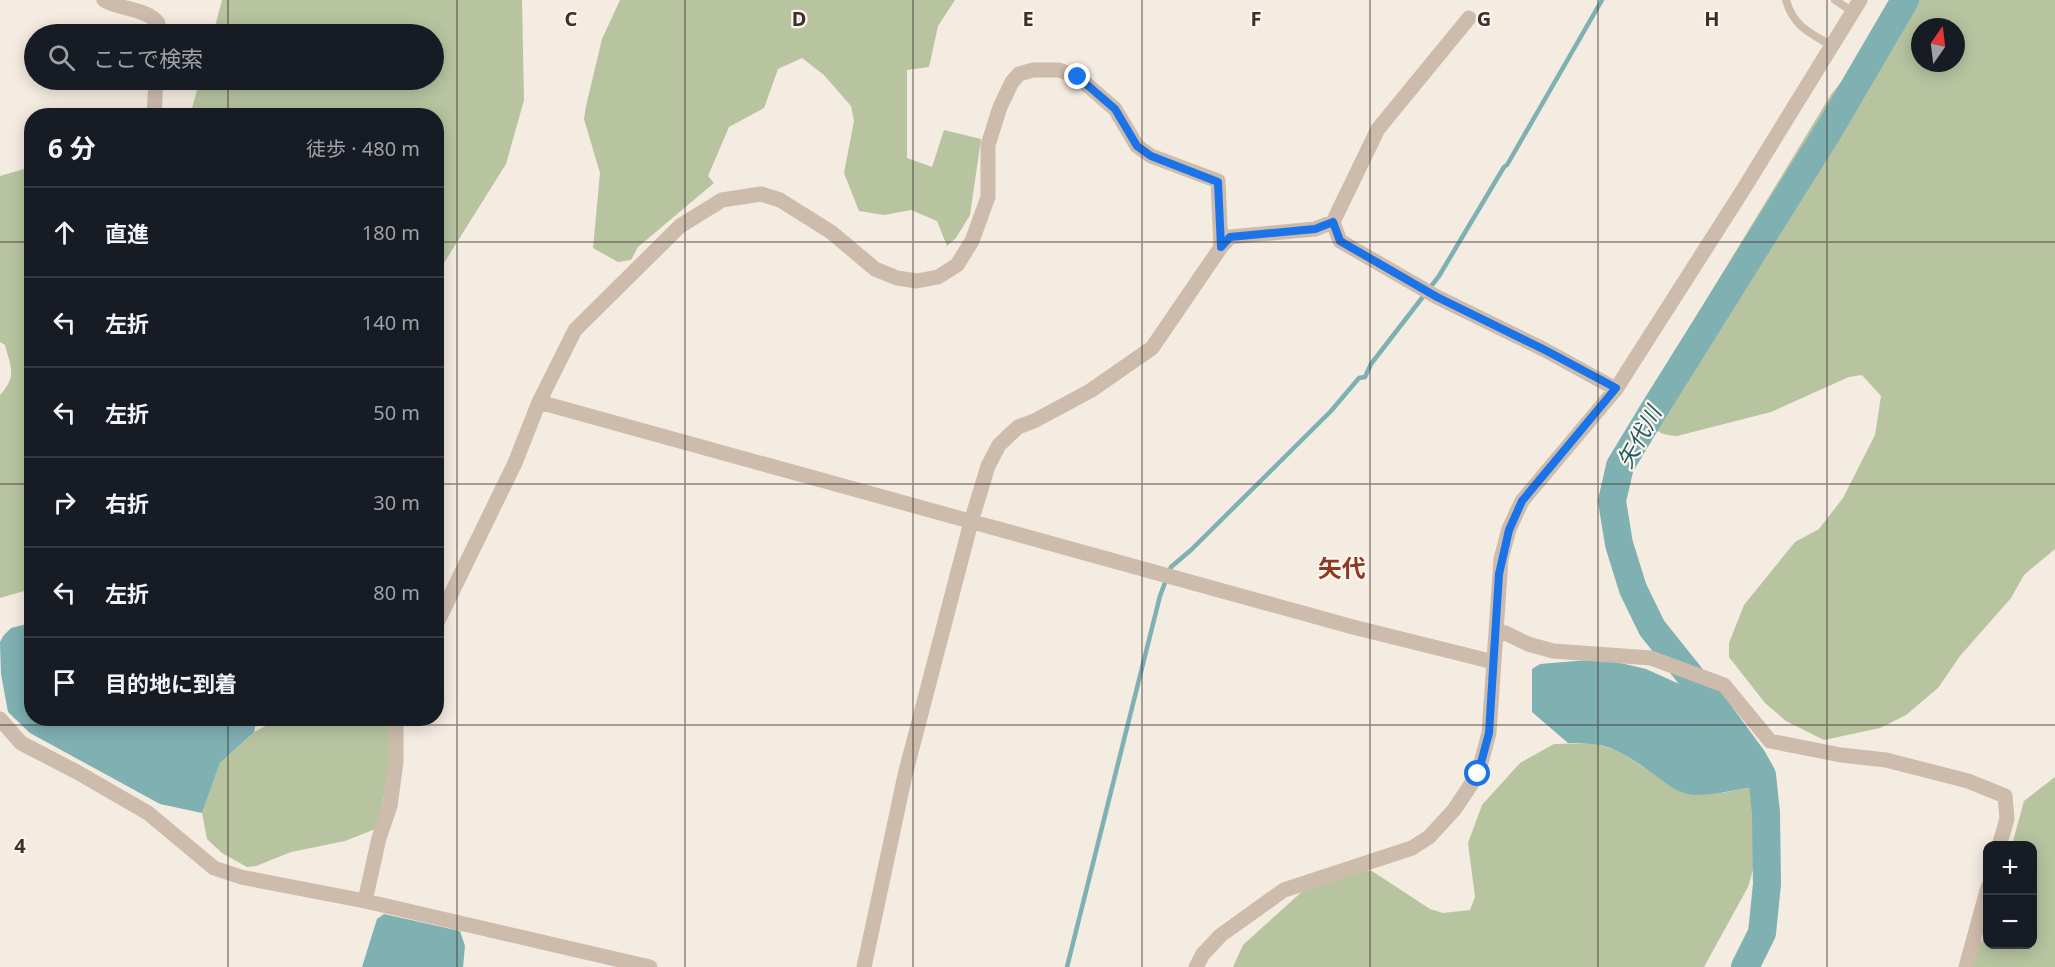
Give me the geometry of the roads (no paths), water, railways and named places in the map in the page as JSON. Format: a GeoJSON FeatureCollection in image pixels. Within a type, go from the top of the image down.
{"type":"FeatureCollection","features":[{"type":"Feature","properties":{"kind":"street"},"geometry":{"type":"LineString","coordinates":[[104,0],[113,6],[153,16],[158,24]]}},
{"type":"Feature","properties":{"kind":"street"},"geometry":{"type":"LineString","coordinates":[[1196,967],[1203,954],[1221,935],[1284,890],[1412,848],[1429,837],[1454,810],[1478,774],[1489,733],[1501,559],[1509,530],[1522,501],[1616,388],[1857,6]]}},
{"type":"Feature","properties":{"kind":"street"},"geometry":{"type":"LineString","coordinates":[[864,967],[905,775],[971,522],[988,466],[999,445],[1018,427],[1090,391],[1152,348],[1230,237],[1315,229],[1333,222],[1378,129],[1469,18]]}},
{"type":"Feature","properties":{"kind":"street"},"geometry":{"type":"LineString","coordinates":[[444,609],[515,463],[539,402],[575,330],[680,226],[722,200],[761,194],[780,200],[831,232],[875,269],[897,278],[917,281],[938,277],[957,265],[972,241],[988,197],[988,145],[1000,107],[1012,82],[1019,74],[1033,70],[1059,70],[1078,77],[1115,109],[1137,146],[1151,156],[1218,182],[1221,247]]}},
{"type":"Feature","properties":{"kind":"street"},"geometry":{"type":"LineString","coordinates":[[154,108],[155,90]]}},
{"type":"Feature","properties":{"kind":"street"},"geometry":{"type":"LineString","coordinates":[[1333,222],[1340,241],[1437,297],[1616,388]]}},
{"type":"Feature","properties":{"kind":"street"},"geometry":{"type":"LineString","coordinates":[[539,402],[1353,627],[1494,662]]}},
{"type":"Feature","properties":{"kind":"street"},"geometry":{"type":"LineString","coordinates":[[1497,629],[1528,644],[1553,651],[1651,658],[1724,685],[1770,741],[1841,755],[1886,760],[1968,781],[2005,796],[2007,819],[2000,841]]}},
{"type":"Feature","properties":{"kind":"street"},"geometry":{"type":"LineString","coordinates":[[0,719],[21,744],[77,772],[148,813],[214,868],[241,878],[365,901],[650,967]]}},
{"type":"Feature","properties":{"kind":"street"},"geometry":{"type":"LineString","coordinates":[[365,901],[379,838],[390,806],[396,762],[396,726]]}},
{"type":"Feature","properties":{"kind":"street"},"geometry":{"type":"LineString","coordinates":[[1966,967],[1986,895]]}},
{"type":"Feature","properties":{"kind":"lane"},"geometry":{"type":"LineString","coordinates":[[1786,0],[1791,16],[1807,32],[1832,46]]}},
{"type":"Feature","properties":{"kind":"lane"},"geometry":{"type":"LineString","coordinates":[[1835,0],[1857,6]]}},
{"type":"Feature","properties":{"kind":"water"},"geometry":{"type":"Polygon","coordinates":[[[24,625],[24,726],[255,726],[254,732],[220,763],[202,813],[160,804],[30,733],[8,712],[1,674],[0,642],[11,628],[24,625]]]}},
{"type":"Feature","properties":{"kind":"water"},"geometry":{"type":"Polygon","coordinates":[[[1588,660],[1612,661],[1646,669],[1697,692],[1753,776],[1757,786],[1720,793],[1691,795],[1673,788],[1616,750],[1596,744],[1568,743],[1532,712],[1532,669],[1540,664],[1588,660]]]}},
{"type":"Feature","properties":{"kind":"water"},"geometry":{"type":"Polygon","coordinates":[[[384,914],[460,931],[465,946],[463,967],[362,967],[377,919],[384,914]]]}},
{"type":"Feature","properties":{"kind":"waterway"},"geometry":{"type":"LineString","coordinates":[[1067,967],[1160,596],[1171,567],[1331,411],[1359,378],[1365,377],[1371,364],[1439,276],[1507,165],[1602,0]]}},
{"type":"Feature","properties":{"kind":"waterway","name":"矢代川"},"geometry":{"type":"LineString","coordinates":[[1745,967],[1762,933],[1767,884],[1766,813],[1762,775],[1712,703],[1652,628],[1633,589],[1619,544],[1612,501],[1620,466],[1832,125],[1905,0]]}},
{"type":"Feature","properties":{"kind":"district","name":"矢代"},"geometry":{"type":"Point","coordinates":[1342,569]}}]}
